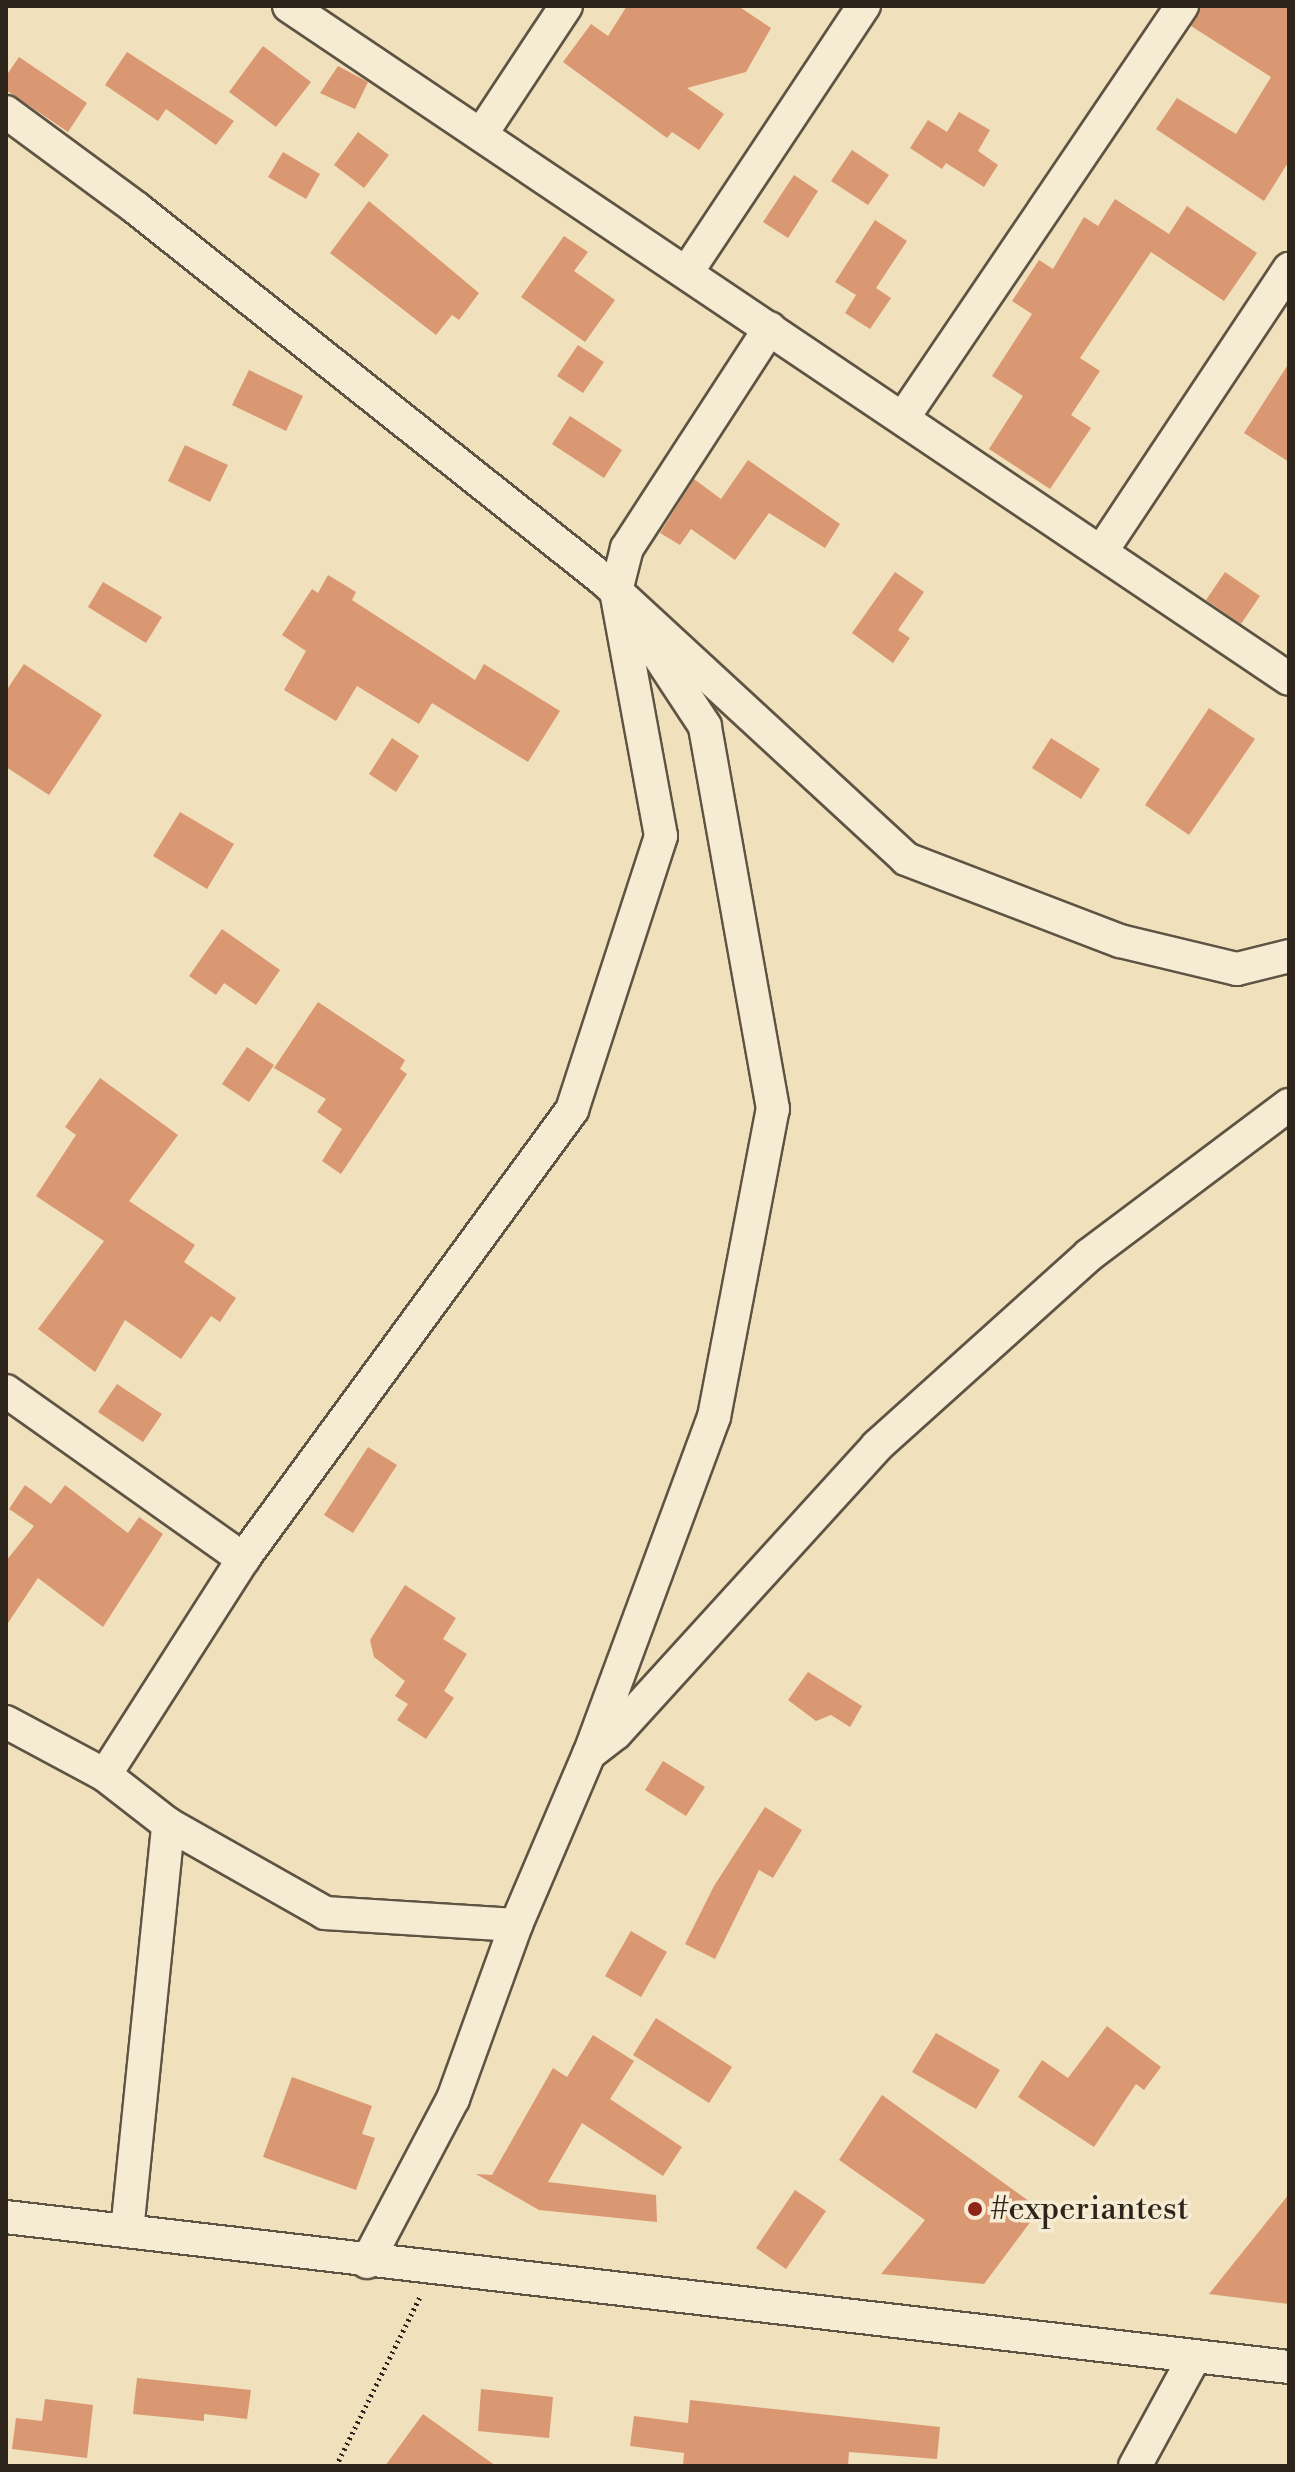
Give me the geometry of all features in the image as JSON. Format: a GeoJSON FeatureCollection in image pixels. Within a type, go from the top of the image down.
{"type":"FeatureCollection","features":[{"type":"Feature","properties":{"kind":"street"},"geometry":{"type":"LineString","coordinates":[[289,6],[1289,679]]}},
{"type":"Feature","properties":{"kind":"street"},"geometry":{"type":"LineString","coordinates":[[482,133],[566,6]]}},
{"type":"Feature","properties":{"kind":"street"},"geometry":{"type":"LineString","coordinates":[[687,272],[864,6]]}},
{"type":"Feature","properties":{"kind":"street"},"geometry":{"type":"LineString","coordinates":[[903,418],[1182,6]]}},
{"type":"Feature","properties":{"kind":"street"},"geometry":{"type":"LineString","coordinates":[[6,112],[136,208],[616,591],[906,859],[1120,941],[1237,969],[1289,956]]}},
{"type":"Feature","properties":{"kind":"street"},"geometry":{"type":"LineString","coordinates":[[1101,552],[1289,269]]}},
{"type":"Feature","properties":{"kind":"street"},"geometry":{"type":"LineString","coordinates":[[105,1775],[243,1559],[572,1110],[661,836],[616,591],[627,548],[770,328]]}},
{"type":"Feature","properties":{"kind":"street"},"geometry":{"type":"LineString","coordinates":[[367,2262],[453,2099],[516,1925],[589,1754],[714,1417],[773,1109],[705,726],[616,591]]}},
{"type":"Feature","properties":{"kind":"street"},"geometry":{"type":"LineString","coordinates":[[589,1754],[616,1733],[877,1446],[1089,1255],[1289,1105]]}},
{"type":"Feature","properties":{"kind":"street"},"geometry":{"type":"LineString","coordinates":[[6,1391],[243,1559]]}},
{"type":"Feature","properties":{"kind":"street"},"geometry":{"type":"LineString","coordinates":[[6,1722],[105,1775],[168,1824],[325,1913],[516,1925]]}},
{"type":"Feature","properties":{"kind":"street"},"geometry":{"type":"LineString","coordinates":[[127,2231],[168,1824]]}},
{"type":"Feature","properties":{"kind":"street"},"geometry":{"type":"LineString","coordinates":[[6,2217],[367,2262],[435,2267],[1289,2367]]}},
{"type":"Feature","properties":{"kind":"street"},"geometry":{"type":"LineString","coordinates":[[1135,2466],[1195,2356]]}},
{"type":"Feature","properties":{"kind":"path"},"geometry":{"type":"LineString","coordinates":[[336,2466],[435,2267]]}},
{"type":"Feature","properties":{"kind":"building"},"geometry":{"type":"Polygon","coordinates":[[[627,6],[738,6],[771,28],[746,72],[687,88],[724,114],[699,150],[672,132],[667,138],[563,62],[591,24],[608,36],[627,6]]]}},
{"type":"Feature","properties":{"kind":"building"},"geometry":{"type":"Polygon","coordinates":[[[1201,6],[1289,6],[1289,161],[1264,201],[1156,129],[1177,98],[1236,134],[1271,77],[1191,26],[1201,6]]]}},
{"type":"Feature","properties":{"kind":"building"},"geometry":{"type":"Polygon","coordinates":[[[263,46],[311,82],[276,127],[229,92],[263,46]]]}},
{"type":"Feature","properties":{"kind":"building"},"geometry":{"type":"Polygon","coordinates":[[[127,52],[234,121],[216,145],[166,109],[158,121],[105,85],[127,52]]]}},
{"type":"Feature","properties":{"kind":"building"},"geometry":{"type":"Polygon","coordinates":[[[19,57],[87,103],[68,132],[6,90],[6,76],[19,57]]]}},
{"type":"Feature","properties":{"kind":"building"},"geometry":{"type":"Polygon","coordinates":[[[338,66],[368,82],[355,109],[320,93],[338,66]]]}},
{"type":"Feature","properties":{"kind":"building"},"geometry":{"type":"Polygon","coordinates":[[[959,112],[990,130],[978,151],[998,165],[984,187],[946,163],[942,169],[910,148],[928,120],[947,132],[959,112]]]}},
{"type":"Feature","properties":{"kind":"building"},"geometry":{"type":"Polygon","coordinates":[[[358,132],[389,155],[364,188],[334,165],[358,132]]]}},
{"type":"Feature","properties":{"kind":"building"},"geometry":{"type":"Polygon","coordinates":[[[852,150],[889,175],[868,205],[831,181],[852,150]]]}},
{"type":"Feature","properties":{"kind":"building"},"geometry":{"type":"Polygon","coordinates":[[[283,152],[320,174],[306,199],[268,177],[283,152]]]}},
{"type":"Feature","properties":{"kind":"building"},"geometry":{"type":"Polygon","coordinates":[[[794,175],[818,191],[788,238],[763,222],[794,175]]]}},
{"type":"Feature","properties":{"kind":"building"},"geometry":{"type":"Polygon","coordinates":[[[1115,199],[1169,234],[1187,206],[1257,253],[1224,301],[1151,252],[1080,358],[1100,371],[1071,415],[1091,428],[1050,489],[989,449],[1023,396],[992,376],[1032,314],[1012,301],[1039,260],[1053,269],[1084,217],[1098,226],[1115,199]]]}},
{"type":"Feature","properties":{"kind":"building"},"geometry":{"type":"Polygon","coordinates":[[[369,201],[479,293],[459,320],[452,315],[436,335],[330,253],[369,201]]]}},
{"type":"Feature","properties":{"kind":"building"},"geometry":{"type":"Polygon","coordinates":[[[875,220],[907,241],[876,288],[891,298],[870,329],[845,313],[856,295],[835,282],[875,220]]]}},
{"type":"Feature","properties":{"kind":"building"},"geometry":{"type":"Polygon","coordinates":[[[564,236],[588,252],[574,271],[615,300],[585,342],[521,297],[564,236]]]}},
{"type":"Feature","properties":{"kind":"building"},"geometry":{"type":"Polygon","coordinates":[[[578,345],[604,362],[583,393],[557,376],[578,345]]]}},
{"type":"Feature","properties":{"kind":"building"},"geometry":{"type":"Polygon","coordinates":[[[1289,363],[1289,462],[1244,433],[1289,363]]]}},
{"type":"Feature","properties":{"kind":"building"},"geometry":{"type":"Polygon","coordinates":[[[249,370],[303,396],[286,431],[232,405],[249,370]]]}},
{"type":"Feature","properties":{"kind":"building"},"geometry":{"type":"Polygon","coordinates":[[[570,416],[622,450],[604,478],[552,444],[570,416]]]}},
{"type":"Feature","properties":{"kind":"building"},"geometry":{"type":"Polygon","coordinates":[[[185,445],[228,465],[210,502],[168,481],[185,445]]]}},
{"type":"Feature","properties":{"kind":"building"},"geometry":{"type":"Polygon","coordinates":[[[748,460],[840,524],[825,548],[769,513],[735,560],[691,529],[680,545],[660,533],[694,479],[721,499],[748,460]]]}},
{"type":"Feature","properties":{"kind":"building"},"geometry":{"type":"Polygon","coordinates":[[[895,572],[924,592],[898,630],[910,638],[893,663],[852,633],[895,572]]]}},
{"type":"Feature","properties":{"kind":"building"},"geometry":{"type":"Polygon","coordinates":[[[1225,572],[1260,596],[1241,624],[1206,600],[1225,572]]]}},
{"type":"Feature","properties":{"kind":"building"},"geometry":{"type":"Polygon","coordinates":[[[328,575],[356,592],[352,600],[475,680],[484,664],[560,711],[528,762],[432,703],[419,724],[357,686],[336,721],[284,690],[306,651],[282,635],[312,589],[318,593],[328,575]]]}},
{"type":"Feature","properties":{"kind":"building"},"geometry":{"type":"Polygon","coordinates":[[[103,582],[162,617],[146,643],[88,607],[103,582]]]}},
{"type":"Feature","properties":{"kind":"building"},"geometry":{"type":"Polygon","coordinates":[[[24,664],[102,715],[49,795],[6,767],[6,691],[24,664]]]}},
{"type":"Feature","properties":{"kind":"building"},"geometry":{"type":"Polygon","coordinates":[[[1209,708],[1255,739],[1189,835],[1145,805],[1209,708]]]}},
{"type":"Feature","properties":{"kind":"building"},"geometry":{"type":"Polygon","coordinates":[[[392,738],[419,756],[396,792],[369,774],[392,738]]]}},
{"type":"Feature","properties":{"kind":"building"},"geometry":{"type":"Polygon","coordinates":[[[1051,738],[1100,769],[1081,799],[1032,768],[1051,738]]]}},
{"type":"Feature","properties":{"kind":"building"},"geometry":{"type":"Polygon","coordinates":[[[180,812],[234,844],[207,889],[153,856],[180,812]]]}},
{"type":"Feature","properties":{"kind":"building"},"geometry":{"type":"Polygon","coordinates":[[[222,929],[280,970],[256,1005],[224,983],[216,995],[189,976],[222,929]]]}},
{"type":"Feature","properties":{"kind":"building"},"geometry":{"type":"Polygon","coordinates":[[[318,1002],[405,1060],[400,1069],[407,1074],[341,1174],[322,1161],[342,1129],[317,1112],[326,1099],[274,1068],[318,1002]]]}},
{"type":"Feature","properties":{"kind":"building"},"geometry":{"type":"Polygon","coordinates":[[[247,1047],[274,1065],[249,1102],[222,1084],[247,1047]]]}},
{"type":"Feature","properties":{"kind":"building"},"geometry":{"type":"Polygon","coordinates":[[[100,1078],[178,1135],[129,1201],[195,1245],[184,1262],[236,1298],[220,1322],[211,1316],[181,1359],[125,1320],[95,1372],[38,1329],[104,1241],[36,1196],[76,1135],[65,1127],[100,1078]]]}},
{"type":"Feature","properties":{"kind":"building"},"geometry":{"type":"Polygon","coordinates":[[[117,1384],[162,1414],[143,1442],[98,1412],[117,1384]]]}},
{"type":"Feature","properties":{"kind":"building"},"geometry":{"type":"Polygon","coordinates":[[[368,1447],[397,1465],[353,1533],[324,1515],[368,1447]]]}},
{"type":"Feature","properties":{"kind":"building"},"geometry":{"type":"Polygon","coordinates":[[[25,1485],[51,1504],[65,1485],[128,1533],[139,1517],[163,1534],[103,1627],[38,1578],[6,1626],[6,1561],[34,1526],[9,1509],[25,1485]]]}},
{"type":"Feature","properties":{"kind":"building"},"geometry":{"type":"Polygon","coordinates":[[[405,1585],[456,1618],[443,1639],[467,1654],[444,1691],[454,1698],[426,1739],[397,1720],[408,1704],[395,1696],[405,1681],[374,1657],[370,1640],[405,1585]]]}},
{"type":"Feature","properties":{"kind":"building"},"geometry":{"type":"Polygon","coordinates":[[[808,1672],[862,1706],[850,1727],[831,1715],[816,1721],[788,1700],[808,1672]]]}},
{"type":"Feature","properties":{"kind":"building"},"geometry":{"type":"Polygon","coordinates":[[[663,1761],[705,1787],[686,1816],[645,1790],[663,1761]]]}},
{"type":"Feature","properties":{"kind":"building"},"geometry":{"type":"Polygon","coordinates":[[[765,1807],[802,1830],[773,1878],[759,1870],[715,1959],[685,1944],[714,1886],[765,1807]]]}},
{"type":"Feature","properties":{"kind":"building"},"geometry":{"type":"Polygon","coordinates":[[[631,1931],[667,1952],[641,1997],[605,1976],[631,1931]]]}},
{"type":"Feature","properties":{"kind":"building"},"geometry":{"type":"Polygon","coordinates":[[[656,2018],[732,2067],[709,2103],[633,2055],[656,2018]]]}},
{"type":"Feature","properties":{"kind":"building"},"geometry":{"type":"Polygon","coordinates":[[[1107,2026],[1161,2067],[1144,2090],[1136,2084],[1094,2147],[1018,2097],[1042,2060],[1068,2078],[1107,2026]]]}},
{"type":"Feature","properties":{"kind":"building"},"geometry":{"type":"Polygon","coordinates":[[[936,2033],[1000,2070],[976,2109],[912,2072],[936,2033]]]}},
{"type":"Feature","properties":{"kind":"building"},"geometry":{"type":"Polygon","coordinates":[[[593,2035],[634,2061],[610,2099],[682,2147],[663,2176],[582,2123],[548,2182],[656,2195],[657,2222],[539,2210],[476,2174],[492,2175],[553,2068],[567,2077],[593,2035]]]}},
{"type":"Feature","properties":{"kind":"building"},"geometry":{"type":"Polygon","coordinates":[[[292,2077],[372,2106],[362,2134],[375,2138],[356,2190],[263,2157],[292,2077]]]}},
{"type":"Feature","properties":{"kind":"building"},"geometry":{"type":"Polygon","coordinates":[[[882,2095],[1040,2209],[984,2284],[881,2274],[925,2220],[839,2160],[882,2095]]]}},
{"type":"Feature","properties":{"kind":"building"},"geometry":{"type":"Polygon","coordinates":[[[795,2190],[826,2211],[786,2269],[756,2248],[795,2190]]]}},
{"type":"Feature","properties":{"kind":"building"},"geometry":{"type":"Polygon","coordinates":[[[1289,2194],[1289,2304],[1209,2294],[1289,2194]]]}},
{"type":"Feature","properties":{"kind":"building"},"geometry":{"type":"Polygon","coordinates":[[[137,2378],[251,2390],[247,2419],[204,2414],[204,2421],[133,2414],[137,2378]]]}},
{"type":"Feature","properties":{"kind":"building"},"geometry":{"type":"Polygon","coordinates":[[[481,2389],[553,2397],[549,2438],[478,2431],[481,2389]]]}},
{"type":"Feature","properties":{"kind":"building"},"geometry":{"type":"Polygon","coordinates":[[[45,2399],[93,2405],[87,2458],[12,2449],[16,2418],[42,2421],[45,2399]]]}},
{"type":"Feature","properties":{"kind":"building"},"geometry":{"type":"Polygon","coordinates":[[[690,2400],[940,2427],[937,2459],[849,2452],[848,2466],[683,2466],[684,2453],[630,2446],[634,2416],[688,2423],[690,2400]]]}},
{"type":"Feature","properties":{"kind":"building"},"geometry":{"type":"Polygon","coordinates":[[[423,2414],[496,2466],[385,2466],[423,2414]]]}},
{"type":"Feature","properties":{"kind":"place","name":"#experiantest"},"geometry":{"type":"Point","coordinates":[975,2209]}}]}
